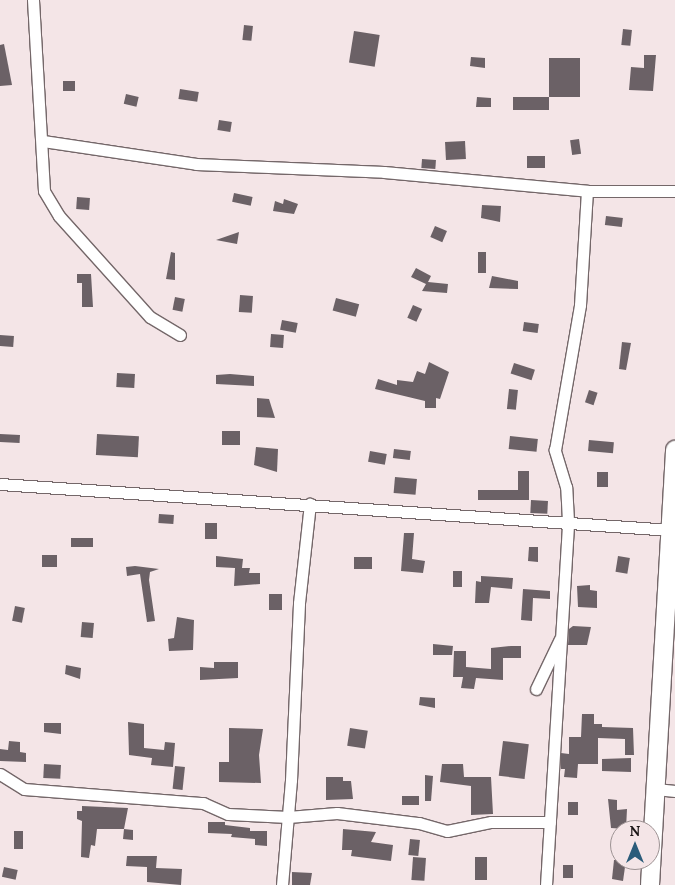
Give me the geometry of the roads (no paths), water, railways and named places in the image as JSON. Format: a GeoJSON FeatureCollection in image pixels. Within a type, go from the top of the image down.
{"type":"FeatureCollection","features":[{"type":"Feature","properties":{"kind":"main road"},"geometry":{"type":"LineString","coordinates":[[650,885],[672,530],[675,450]]}},
{"type":"Feature","properties":{"kind":"street"},"geometry":{"type":"LineString","coordinates":[[33,0],[43,141],[44,191],[59,216],[150,317],[180,335]]}},
{"type":"Feature","properties":{"kind":"street"},"geometry":{"type":"LineString","coordinates":[[43,141],[196,164],[384,172],[587,191],[675,191]]}},
{"type":"Feature","properties":{"kind":"street"},"geometry":{"type":"LineString","coordinates":[[546,885],[568,521],[566,487],[555,450],[580,305],[587,191]]}},
{"type":"Feature","properties":{"kind":"street"},"geometry":{"type":"LineString","coordinates":[[0,484],[568,521],[672,530]]}},
{"type":"Feature","properties":{"kind":"street"},"geometry":{"type":"LineString","coordinates":[[282,885],[288,817],[299,603],[310,504]]}},
{"type":"Feature","properties":{"kind":"street"},"geometry":{"type":"LineString","coordinates":[[536,689],[562,635]]}},
{"type":"Feature","properties":{"kind":"street"},"geometry":{"type":"LineString","coordinates":[[0,774],[24,789],[203,803],[228,814],[288,817],[337,813],[419,823],[447,830],[491,822],[550,822]]}},
{"type":"Feature","properties":{"kind":"street"},"geometry":{"type":"LineString","coordinates":[[656,789],[675,792]]}}]}
